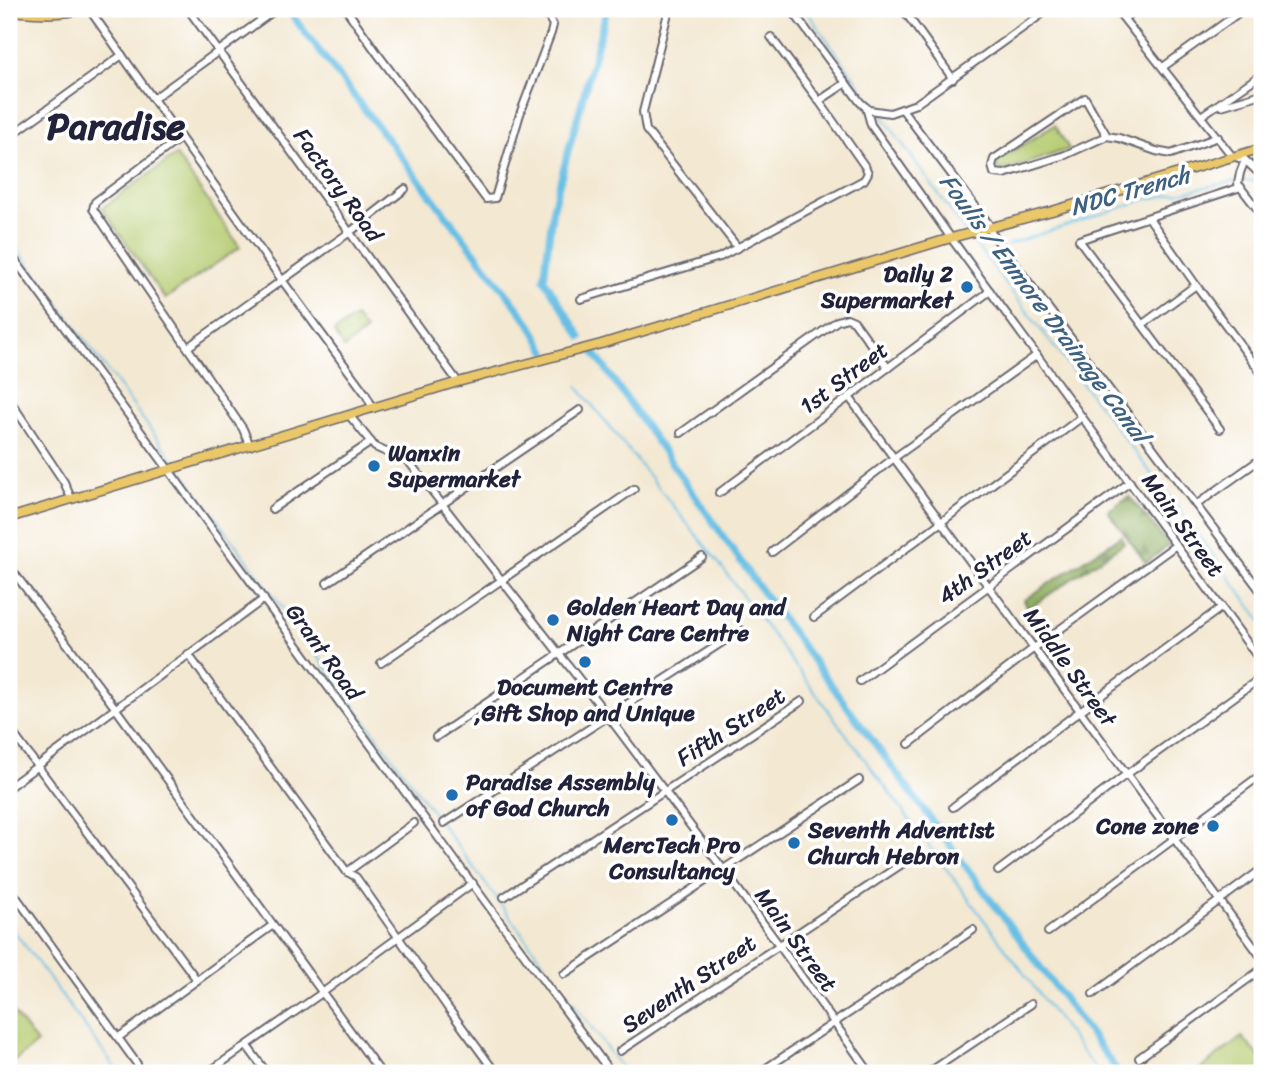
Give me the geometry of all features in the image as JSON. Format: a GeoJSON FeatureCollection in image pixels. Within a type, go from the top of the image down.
{"type":"FeatureCollection","features":[{"type":"Feature","properties":{"kind":"main road"},"geometry":{"type":"LineString","coordinates":[[9,11],[71,12],[83,9]]}},
{"type":"Feature","properties":{"kind":"main road"},"geometry":{"type":"LineString","coordinates":[[9,518],[249,443],[349,415],[369,406],[578,351],[951,238],[1052,211],[1262,148]]}},
{"type":"Feature","properties":{"kind":"street"},"geometry":{"type":"LineString","coordinates":[[89,9],[365,393],[369,406]]}},
{"type":"Feature","properties":{"kind":"street","name":"Factory Road"},"geometry":{"type":"LineString","coordinates":[[188,9],[458,382]]}},
{"type":"Feature","properties":{"kind":"street"},"geometry":{"type":"LineString","coordinates":[[346,9],[486,200],[495,198],[520,114],[551,33],[553,25],[544,9]]}},
{"type":"Feature","properties":{"kind":"street"},"geometry":{"type":"LineString","coordinates":[[668,9],[643,112],[646,131],[738,248]]}},
{"type":"Feature","properties":{"kind":"street","name":"Main Street"},"geometry":{"type":"LineString","coordinates":[[790,9],[845,83],[868,108],[871,125],[951,238],[1262,663]]}},
{"type":"Feature","properties":{"kind":"street"},"geometry":{"type":"LineString","coordinates":[[903,9],[953,79]]}},
{"type":"Feature","properties":{"kind":"street"},"geometry":{"type":"LineString","coordinates":[[868,108],[890,113],[916,104],[1049,9]]}},
{"type":"Feature","properties":{"kind":"street"},"geometry":{"type":"LineString","coordinates":[[1116,9],[1233,156],[1245,160],[1262,176]]}},
{"type":"Feature","properties":{"kind":"street"},"geometry":{"type":"LineString","coordinates":[[1124,18],[1136,9]]}},
{"type":"Feature","properties":{"kind":"street"},"geometry":{"type":"LineString","coordinates":[[1163,67],[1244,9]]}},
{"type":"Feature","properties":{"kind":"street"},"geometry":{"type":"LineString","coordinates":[[153,99],[275,10]]}},
{"type":"Feature","properties":{"kind":"street"},"geometry":{"type":"LineString","coordinates":[[581,299],[720,257],[864,180],[868,173],[771,37]]}},
{"type":"Feature","properties":{"kind":"street"},"geometry":{"type":"LineString","coordinates":[[9,137],[122,55]]}},
{"type":"Feature","properties":{"kind":"street"},"geometry":{"type":"LineString","coordinates":[[1201,116],[1262,74]]}},
{"type":"Feature","properties":{"kind":"street"},"geometry":{"type":"LineString","coordinates":[[819,101],[845,83]]}},
{"type":"Feature","properties":{"kind":"street"},"geometry":{"type":"LineString","coordinates":[[1215,108],[1262,94]]}},
{"type":"Feature","properties":{"kind":"street"},"geometry":{"type":"LineString","coordinates":[[1107,136],[1085,98],[994,159],[992,166],[995,173],[1004,174],[1065,155],[1107,136],[1171,154],[1218,137]]}},
{"type":"Feature","properties":{"kind":"street"},"geometry":{"type":"LineString","coordinates":[[902,109],[1262,593]]}},
{"type":"Feature","properties":{"kind":"street"},"geometry":{"type":"LineString","coordinates":[[180,138],[95,202],[93,209],[188,346],[243,429],[249,443]]}},
{"type":"Feature","properties":{"kind":"street"},"geometry":{"type":"LineString","coordinates":[[1245,160],[1240,173],[1240,186],[1262,215]]}},
{"type":"Feature","properties":{"kind":"street"},"geometry":{"type":"LineString","coordinates":[[1220,429],[1079,240],[1240,186]]}},
{"type":"Feature","properties":{"kind":"street"},"geometry":{"type":"LineString","coordinates":[[188,346],[351,232],[404,189]]}},
{"type":"Feature","properties":{"kind":"street"},"geometry":{"type":"LineString","coordinates":[[1149,218],[1262,374]]}},
{"type":"Feature","properties":{"kind":"street","name":"Grant Road"},"geometry":{"type":"LineString","coordinates":[[9,252],[611,1073]]}},
{"type":"Feature","properties":{"kind":"street"},"geometry":{"type":"LineString","coordinates":[[1143,324],[1196,285]]}},
{"type":"Feature","properties":{"kind":"street","name":"1st Street"},"geometry":{"type":"LineString","coordinates":[[719,493],[990,290]]}},
{"type":"Feature","properties":{"kind":"street"},"geometry":{"type":"LineString","coordinates":[[681,433],[837,321],[847,318],[854,321],[888,368]]}},
{"type":"Feature","properties":{"kind":"street"},"geometry":{"type":"LineString","coordinates":[[772,552],[894,458],[1037,355]]}},
{"type":"Feature","properties":{"kind":"street","name":"Middle Street"},"geometry":{"type":"LineString","coordinates":[[849,397],[1262,958]]}},
{"type":"Feature","properties":{"kind":"street"},"geometry":{"type":"LineString","coordinates":[[9,399],[64,482],[71,498]]}},
{"type":"Feature","properties":{"kind":"street"},"geometry":{"type":"LineString","coordinates":[[327,583],[580,410]]}},
{"type":"Feature","properties":{"kind":"street"},"geometry":{"type":"LineString","coordinates":[[272,509],[371,442],[349,415]]}},
{"type":"Feature","properties":{"kind":"street"},"geometry":{"type":"LineString","coordinates":[[814,617],[1083,417]]}},
{"type":"Feature","properties":{"kind":"street","name":"Main Street"},"geometry":{"type":"LineString","coordinates":[[371,442],[375,447],[409,462],[608,716],[779,945],[870,1073]]}},
{"type":"Feature","properties":{"kind":"street"},"geometry":{"type":"LineString","coordinates":[[1196,505],[1262,458]]}},
{"type":"Feature","properties":{"kind":"street","name":"4th Street"},"geometry":{"type":"LineString","coordinates":[[860,681],[1130,482]]}},
{"type":"Feature","properties":{"kind":"street"},"geometry":{"type":"LineString","coordinates":[[381,663],[634,489]]}},
{"type":"Feature","properties":{"kind":"street"},"geometry":{"type":"LineString","coordinates":[[909,744],[1034,648],[1176,545]]}},
{"type":"Feature","properties":{"kind":"street"},"geometry":{"type":"LineString","coordinates":[[436,737],[702,557]]}},
{"type":"Feature","properties":{"kind":"street"},"geometry":{"type":"LineString","coordinates":[[9,566],[381,1073]]}},
{"type":"Feature","properties":{"kind":"street"},"geometry":{"type":"LineString","coordinates":[[9,787],[264,599]]}},
{"type":"Feature","properties":{"kind":"street"},"geometry":{"type":"LineString","coordinates":[[953,807],[1222,607]]}},
{"type":"Feature","properties":{"kind":"street"},"geometry":{"type":"LineString","coordinates":[[444,823],[741,630]]}},
{"type":"Feature","properties":{"kind":"street"},"geometry":{"type":"LineString","coordinates":[[188,653],[347,872],[356,877],[496,1073]]}},
{"type":"Feature","properties":{"kind":"street"},"geometry":{"type":"LineString","coordinates":[[998,871],[1262,677]]}},
{"type":"Feature","properties":{"kind":"street","name":"Fifth Street"},"geometry":{"type":"LineString","coordinates":[[504,897],[802,701]]}},
{"type":"Feature","properties":{"kind":"street"},"geometry":{"type":"LineString","coordinates":[[9,728],[197,980]]}},
{"type":"Feature","properties":{"kind":"street"},"geometry":{"type":"LineString","coordinates":[[1048,932],[1262,774]]}},
{"type":"Feature","properties":{"kind":"street"},"geometry":{"type":"LineString","coordinates":[[564,974],[859,780]]}},
{"type":"Feature","properties":{"kind":"street"},"geometry":{"type":"LineString","coordinates":[[347,872],[414,823]]}},
{"type":"Feature","properties":{"kind":"street","name":"Seventh Street"},"geometry":{"type":"LineString","coordinates":[[620,1051],[917,854]]}},
{"type":"Feature","properties":{"kind":"street"},"geometry":{"type":"LineString","coordinates":[[1093,994],[1262,869]]}},
{"type":"Feature","properties":{"kind":"street"},"geometry":{"type":"LineString","coordinates":[[207,1073],[473,883]]}},
{"type":"Feature","properties":{"kind":"street"},"geometry":{"type":"LineString","coordinates":[[9,887],[137,1063],[136,1073]]}},
{"type":"Feature","properties":{"kind":"street"},"geometry":{"type":"LineString","coordinates":[[119,1037],[273,925]]}},
{"type":"Feature","properties":{"kind":"street"},"geometry":{"type":"LineString","coordinates":[[759,1073],[973,930]]}},
{"type":"Feature","properties":{"kind":"street"},"geometry":{"type":"LineString","coordinates":[[1139,1058],[1262,968]]}},
{"type":"Feature","properties":{"kind":"street"},"geometry":{"type":"LineString","coordinates":[[929,1073],[1031,1004]]}},
{"type":"Feature","properties":{"kind":"street"},"geometry":{"type":"LineString","coordinates":[[247,1046],[267,1073]]}},
{"type":"Feature","properties":{"kind":"green space"},"geometry":{"type":"Polygon","coordinates":[[[1055,125],[1069,149],[1003,171],[999,170],[997,161],[1055,125]]]}},
{"type":"Feature","properties":{"kind":"green space"},"geometry":{"type":"Polygon","coordinates":[[[176,155],[240,247],[165,299],[102,208],[176,155]]]}},
{"type":"Feature","properties":{"kind":"green space"},"geometry":{"type":"Polygon","coordinates":[[[355,317],[366,331],[344,348],[334,332],[355,317]]]}},
{"type":"Feature","properties":{"kind":"green space"},"geometry":{"type":"Polygon","coordinates":[[[1129,496],[1169,545],[1146,563],[1108,511],[1129,496]]]}},
{"type":"Feature","properties":{"kind":"green space"},"geometry":{"type":"Polygon","coordinates":[[[1121,536],[1124,543],[1028,609],[1024,600],[1121,536]]]}},
{"type":"Feature","properties":{"kind":"green space"},"geometry":{"type":"Polygon","coordinates":[[[9,1007],[37,1043],[9,1065],[9,1007]]]}},
{"type":"Feature","properties":{"kind":"green space"},"geometry":{"type":"Polygon","coordinates":[[[1242,1037],[1262,1058],[1262,1073],[1195,1073],[1242,1037]]]}},
{"type":"Feature","properties":{"kind":"waterway"},"geometry":{"type":"LineString","coordinates":[[287,9],[531,325],[546,351]]}},
{"type":"Feature","properties":{"kind":"waterway"},"geometry":{"type":"LineString","coordinates":[[581,337],[544,279],[553,207],[607,9]]}},
{"type":"Feature","properties":{"kind":"waterway","name":"Foulis / Enmore Drainage Canal"},"geometry":{"type":"LineString","coordinates":[[805,9],[877,109]]}},
{"type":"Feature","properties":{"kind":"waterway","name":"Foulis / Enmore Drainage Canal"},"geometry":{"type":"LineString","coordinates":[[881,114],[965,231]]}},
{"type":"Feature","properties":{"kind":"waterway","name":"NDC Trench"},"geometry":{"type":"LineString","coordinates":[[1007,245],[1144,200],[1235,181]]}},
{"type":"Feature","properties":{"kind":"waterway","name":"NDC Trench"},"geometry":{"type":"LineString","coordinates":[[1240,181],[1255,181],[1262,186]]}},
{"type":"Feature","properties":{"kind":"waterway","name":"Foulis / Enmore Drainage Canal"},"geometry":{"type":"LineString","coordinates":[[969,236],[1262,622]]}},
{"type":"Feature","properties":{"kind":"waterway"},"geometry":{"type":"LineString","coordinates":[[9,237],[176,464]]}},
{"type":"Feature","properties":{"kind":"waterway"},"geometry":{"type":"LineString","coordinates":[[593,351],[763,593],[1119,1073]]}},
{"type":"Feature","properties":{"kind":"waterway"},"geometry":{"type":"LineString","coordinates":[[577,386],[718,562],[1098,1073]]}},
{"type":"Feature","properties":{"kind":"waterway"},"geometry":{"type":"LineString","coordinates":[[180,469],[625,1073]]}},
{"type":"Feature","properties":{"kind":"waterway"},"geometry":{"type":"LineString","coordinates":[[9,924],[119,1073]]}},
{"type":"Feature","properties":{"kind":"place","name":"Daily 2 Supermarket"},"geometry":{"type":"Point","coordinates":[967,287]}},
{"type":"Feature","properties":{"kind":"place","name":"Wanxin Supermarket"},"geometry":{"type":"Point","coordinates":[374,466]}},
{"type":"Feature","properties":{"kind":"place","name":"Golden Heart Day and Night Care Centre"},"geometry":{"type":"Point","coordinates":[553,620]}},
{"type":"Feature","properties":{"kind":"place","name":"Document Centre ,Gift Shop and Unique"},"geometry":{"type":"Point","coordinates":[585,662]}},
{"type":"Feature","properties":{"kind":"place","name":"Paradise Assembly of God Church"},"geometry":{"type":"Point","coordinates":[452,795]}},
{"type":"Feature","properties":{"kind":"place","name":"MercTech Pro Consultancy"},"geometry":{"type":"Point","coordinates":[672,820]}},
{"type":"Feature","properties":{"kind":"place","name":"Cone zone"},"geometry":{"type":"Point","coordinates":[1213,826]}},
{"type":"Feature","properties":{"kind":"place","name":"Seventh Adventist Church Hebron"},"geometry":{"type":"Point","coordinates":[794,843]}},
{"type":"Feature","properties":{"kind":"district","name":"Paradise"},"geometry":{"type":"Point","coordinates":[116,126]}}]}
